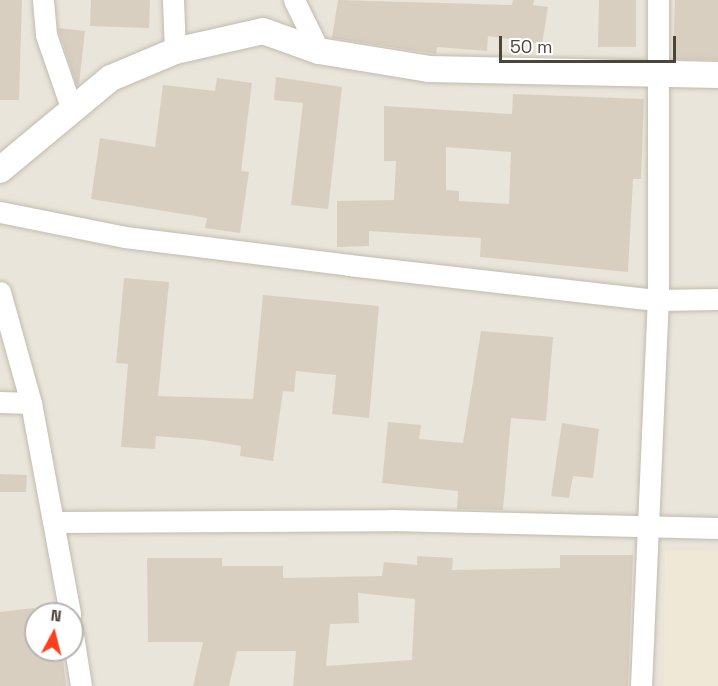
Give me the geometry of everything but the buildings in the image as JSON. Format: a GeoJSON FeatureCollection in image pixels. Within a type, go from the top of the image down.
{"type":"FeatureCollection","features":[{"type":"Feature","properties":{"kind":"street"},"geometry":{"type":"LineString","coordinates":[[42,0],[46,35],[72,110]]}},
{"type":"Feature","properties":{"kind":"street"},"geometry":{"type":"LineString","coordinates":[[173,0],[176,51]]}},
{"type":"Feature","properties":{"kind":"street"},"geometry":{"type":"LineString","coordinates":[[294,0],[319,51]]}},
{"type":"Feature","properties":{"kind":"street"},"geometry":{"type":"LineString","coordinates":[[641,686],[645,525],[658,300],[658,0]]}},
{"type":"Feature","properties":{"kind":"street"},"geometry":{"type":"LineString","coordinates":[[0,170],[111,78],[176,51],[263,31],[319,51],[429,69],[658,76],[718,75]]}},
{"type":"Feature","properties":{"kind":"street"},"geometry":{"type":"LineString","coordinates":[[0,212],[125,237],[658,300],[718,299]]}},
{"type":"Feature","properties":{"kind":"street"},"geometry":{"type":"LineString","coordinates":[[0,292],[31,403],[56,522],[68,602]]}},
{"type":"Feature","properties":{"kind":"street"},"geometry":{"type":"LineString","coordinates":[[0,402],[31,403]]}},
{"type":"Feature","properties":{"kind":"street"},"geometry":{"type":"LineString","coordinates":[[56,522],[645,525],[718,528]]}},
{"type":"Feature","properties":{"kind":"street"},"geometry":{"type":"LineString","coordinates":[[77,662],[81,686]]}},
{"type":"Feature","properties":{"kind":"shaded area"},"geometry":{"type":"Polygon","coordinates":[[[0,0],[718,0],[718,686],[0,686],[0,0]]]}},
{"type":"Feature","properties":{"kind":"shaded area"},"geometry":{"type":"Polygon","coordinates":[[[665,550],[718,551],[718,686],[664,686],[665,550]]]}}]}
